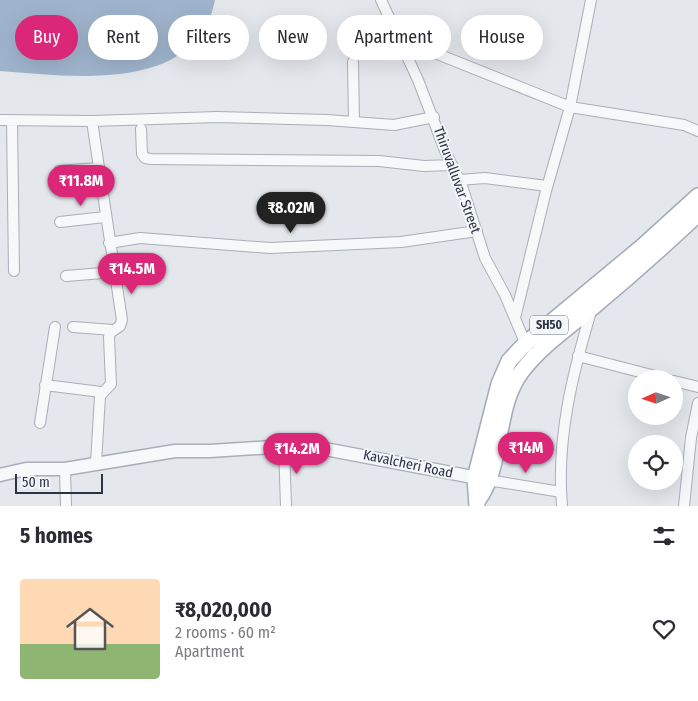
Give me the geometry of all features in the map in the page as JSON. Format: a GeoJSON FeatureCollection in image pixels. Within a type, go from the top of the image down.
{"type":"FeatureCollection","features":[{"type":"Feature","properties":{"kind":"main road","name":"SH50"},"geometry":{"type":"LineString","coordinates":[[477,503],[499,384],[510,361],[525,344],[643,246],[698,196]]}},
{"type":"Feature","properties":{"kind":"main road","name":"SH50"},"geometry":{"type":"LineString","coordinates":[[482,479],[508,397],[521,371],[698,214]]}},
{"type":"Feature","properties":{"kind":"street","name":"Thiruvalluvar Street"},"geometry":{"type":"LineString","coordinates":[[381,0],[388,15]]}},
{"type":"Feature","properties":{"kind":"street"},"geometry":{"type":"LineString","coordinates":[[515,318],[547,186],[570,107],[591,0]]}},
{"type":"Feature","properties":{"kind":"street"},"geometry":{"type":"LineString","coordinates":[[451,59],[570,107],[684,125],[698,131]]}},
{"type":"Feature","properties":{"kind":"street","name":"Thiruvalluvar Street"},"geometry":{"type":"LineString","coordinates":[[409,60],[459,180],[485,258],[533,359]]}},
{"type":"Feature","properties":{"kind":"street"},"geometry":{"type":"LineString","coordinates":[[353,62],[354,122]]}},
{"type":"Feature","properties":{"kind":"street"},"geometry":{"type":"LineString","coordinates":[[0,120],[92,121],[217,117],[394,125],[434,117]]}},
{"type":"Feature","properties":{"kind":"street"},"geometry":{"type":"LineString","coordinates":[[12,120],[14,271]]}},
{"type":"Feature","properties":{"kind":"street"},"geometry":{"type":"LineString","coordinates":[[45,385],[101,392],[111,384],[109,337],[113,330],[122,323],[92,121]]}},
{"type":"Feature","properties":{"kind":"street"},"geometry":{"type":"LineString","coordinates":[[141,129],[142,154],[146,158],[151,159],[379,161],[424,166],[452,165]]}},
{"type":"Feature","properties":{"kind":"street"},"geometry":{"type":"LineString","coordinates":[[59,172],[98,168]]}},
{"type":"Feature","properties":{"kind":"street"},"geometry":{"type":"LineString","coordinates":[[459,180],[485,178],[547,186]]}},
{"type":"Feature","properties":{"kind":"street"},"geometry":{"type":"LineString","coordinates":[[60,222],[105,217]]}},
{"type":"Feature","properties":{"kind":"street"},"geometry":{"type":"LineString","coordinates":[[109,243],[140,238],[270,248],[401,242],[477,231]]}},
{"type":"Feature","properties":{"kind":"street"},"geometry":{"type":"LineString","coordinates":[[66,276],[115,272]]}},
{"type":"Feature","properties":{"kind":"street"},"geometry":{"type":"LineString","coordinates":[[562,506],[560,492],[561,452],[569,397],[578,356],[592,308]]}},
{"type":"Feature","properties":{"kind":"street"},"geometry":{"type":"LineString","coordinates":[[40,423],[55,327]]}},
{"type":"Feature","properties":{"kind":"street"},"geometry":{"type":"LineString","coordinates":[[73,327],[113,330]]}},
{"type":"Feature","properties":{"kind":"street"},"geometry":{"type":"LineString","coordinates":[[578,356],[632,370]]}},
{"type":"Feature","properties":{"kind":"street"},"geometry":{"type":"LineString","coordinates":[[683,383],[698,387]]}},
{"type":"Feature","properties":{"kind":"street"},"geometry":{"type":"LineString","coordinates":[[96,463],[101,392]]}},
{"type":"Feature","properties":{"kind":"street"},"geometry":{"type":"LineString","coordinates":[[684,506],[691,438],[698,403]]}},
{"type":"Feature","properties":{"kind":"street","name":"Kavalcheri Road"},"geometry":{"type":"LineString","coordinates":[[0,475],[26,469],[65,469],[175,450],[210,451],[304,445],[334,449],[482,479]]}},
{"type":"Feature","properties":{"kind":"street"},"geometry":{"type":"LineString","coordinates":[[284,446],[286,506]]}},
{"type":"Feature","properties":{"kind":"street"},"geometry":{"type":"LineString","coordinates":[[65,469],[66,506]]}},
{"type":"Feature","properties":{"kind":"street"},"geometry":{"type":"LineString","coordinates":[[482,479],[560,492]]}},
{"type":"Feature","properties":{"kind":"water"},"geometry":{"type":"Polygon","coordinates":[[[0,0],[215,0],[209,15],[168,15],[168,60],[157,66],[127,73],[94,76],[0,71],[0,0]]]}}]}
